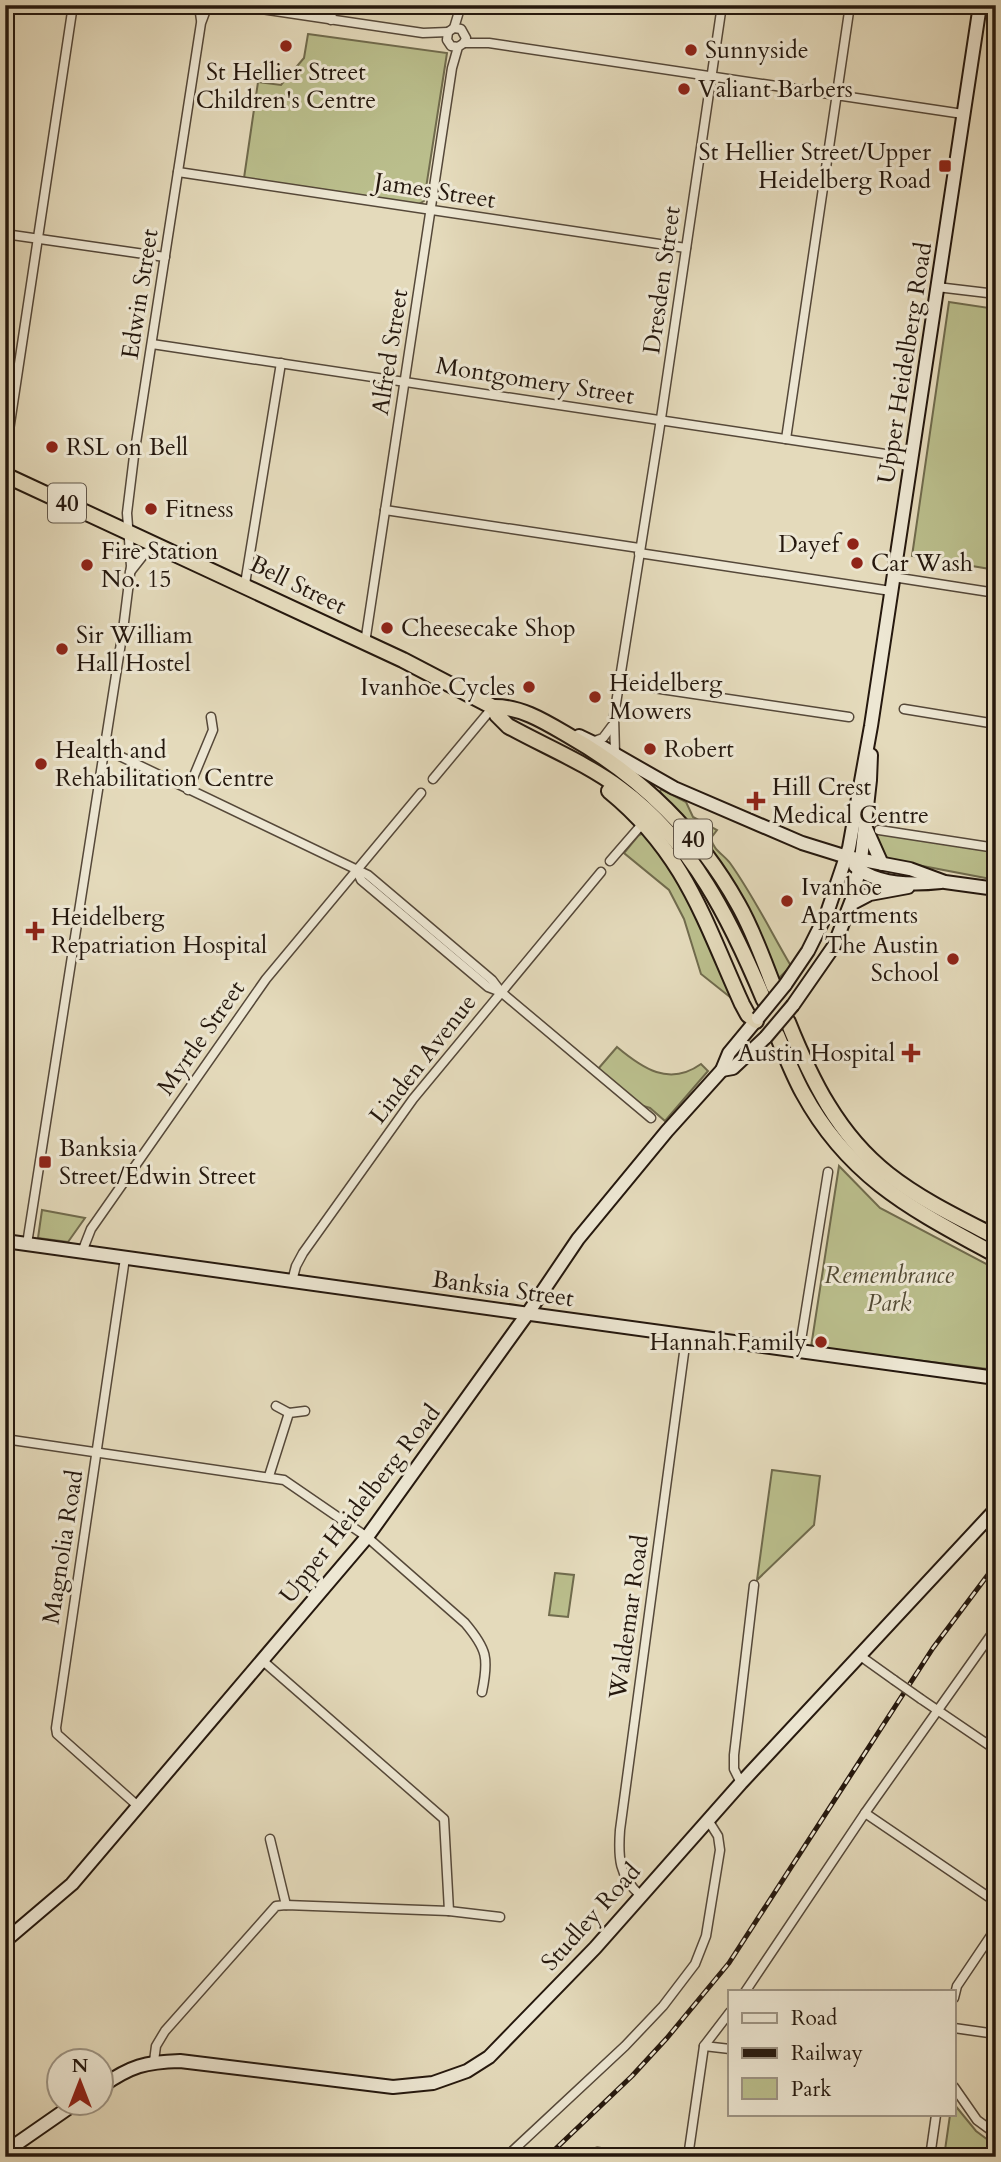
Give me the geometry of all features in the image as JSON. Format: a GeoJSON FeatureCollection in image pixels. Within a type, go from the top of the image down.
{"type":"FeatureCollection","features":[{"type":"Feature","properties":{"kind":"highway","name":"Bell Street"},"geometry":{"type":"LineString","coordinates":[[5,475],[245,584],[403,660],[493,707],[519,710],[563,732]]}},
{"type":"Feature","properties":{"kind":"highway","name":"Bell Street"},"geometry":{"type":"LineString","coordinates":[[493,707],[496,715],[508,726],[581,764]]}},
{"type":"Feature","properties":{"kind":"highway","name":"40"},"geometry":{"type":"LineString","coordinates":[[563,732],[637,781],[688,832],[738,904],[780,986]]}},
{"type":"Feature","properties":{"kind":"highway","name":"40"},"geometry":{"type":"LineString","coordinates":[[581,764],[633,798],[679,845],[729,921],[764,1000]]}},
{"type":"Feature","properties":{"kind":"highway"},"geometry":{"type":"LineString","coordinates":[[581,764],[643,823],[667,851],[704,913],[742,1004],[748,1015],[758,1020]]}},
{"type":"Feature","properties":{"kind":"highway"},"geometry":{"type":"LineString","coordinates":[[778,1028],[843,1129],[864,1152],[886,1173],[912,1191],[996,1237]]}},
{"type":"Feature","properties":{"kind":"highway"},"geometry":{"type":"LineString","coordinates":[[778,1028],[809,1103],[831,1136],[857,1166],[901,1201],[996,1255]]}},
{"type":"Feature","properties":{"kind":"main road","name":"Upper Heidelberg Road"},"geometry":{"type":"LineString","coordinates":[[5,1941],[72,1884],[367,1537],[578,1240],[667,1131],[722,1070],[726,1058],[804,958],[821,926],[847,858],[871,726],[980,5]]}},
{"type":"Feature","properties":{"kind":"main road","name":"Upper Heidelberg Road"},"geometry":{"type":"LineString","coordinates":[[722,1070],[733,1068],[778,1028],[825,962],[851,904],[860,865],[870,780],[871,726]]}},
{"type":"Feature","properties":{"kind":"main road","name":"Bell Street"},"geometry":{"type":"LineString","coordinates":[[563,732],[592,742],[674,788],[860,865]]}},
{"type":"Feature","properties":{"kind":"main road"},"geometry":{"type":"LineString","coordinates":[[864,824],[874,850],[883,864]]}},
{"type":"Feature","properties":{"kind":"main road"},"geometry":{"type":"LineString","coordinates":[[814,847],[839,843],[851,835]]}},
{"type":"Feature","properties":{"kind":"main road"},"geometry":{"type":"LineString","coordinates":[[860,865],[883,864],[910,869],[944,882]]}},
{"type":"Feature","properties":{"kind":"main road"},"geometry":{"type":"LineString","coordinates":[[860,865],[877,878],[922,884]]}},
{"type":"Feature","properties":{"kind":"main road"},"geometry":{"type":"LineString","coordinates":[[851,904],[873,893],[922,884],[944,882],[996,889]]}},
{"type":"Feature","properties":{"kind":"main road"},"geometry":{"type":"LineString","coordinates":[[758,1020],[778,1028]]}},
{"type":"Feature","properties":{"kind":"main road"},"geometry":{"type":"LineString","coordinates":[[734,1048],[747,1047],[752,1052]]}},
{"type":"Feature","properties":{"kind":"main road","name":"Banksia Street"},"geometry":{"type":"LineString","coordinates":[[5,1241],[528,1313],[686,1338],[996,1378]]}},
{"type":"Feature","properties":{"kind":"main road","name":"Studley Road"},"geometry":{"type":"LineString","coordinates":[[116,2076],[125,2070],[154,2062],[180,2061],[393,2087],[433,2083],[467,2071],[489,2057],[595,1948],[741,1783],[996,1509]]}},
{"type":"Feature","properties":{"kind":"main road"},"geometry":{"type":"LineString","coordinates":[[5,2152],[58,2116]]}},
{"type":"Feature","properties":{"kind":"street"},"geometry":{"type":"LineString","coordinates":[[5,457],[73,5]]}},
{"type":"Feature","properties":{"kind":"street"},"geometry":{"type":"LineString","coordinates":[[234,5],[963,114]]}},
{"type":"Feature","properties":{"kind":"street"},"geometry":{"type":"LineString","coordinates":[[331,20],[333,5]]}},
{"type":"Feature","properties":{"kind":"street","name":"Dresden Street"},"geometry":{"type":"LineString","coordinates":[[615,754],[612,726],[722,5]]}},
{"type":"Feature","properties":{"kind":"street"},"geometry":{"type":"LineString","coordinates":[[786,439],[849,5]]}},
{"type":"Feature","properties":{"kind":"street","name":"Edwin Street"},"geometry":{"type":"LineString","coordinates":[[27,1244],[106,749],[130,572],[127,513],[201,23],[207,6]]}},
{"type":"Feature","properties":{"kind":"street","name":"Alfred Street"},"geometry":{"type":"LineString","coordinates":[[365,643],[461,7]]}},
{"type":"Feature","properties":{"kind":"street","name":"James Street"},"geometry":{"type":"LineString","coordinates":[[178,172],[686,248]]}},
{"type":"Feature","properties":{"kind":"street"},"geometry":{"type":"LineString","coordinates":[[5,234],[165,257]]}},
{"type":"Feature","properties":{"kind":"street"},"geometry":{"type":"LineString","coordinates":[[937,287],[996,294]]}},
{"type":"Feature","properties":{"kind":"street","name":"Montgomery Street"},"geometry":{"type":"LineString","coordinates":[[152,344],[912,458]]}},
{"type":"Feature","properties":{"kind":"street"},"geometry":{"type":"LineString","coordinates":[[245,584],[281,363]]}},
{"type":"Feature","properties":{"kind":"street"},"geometry":{"type":"LineString","coordinates":[[385,510],[891,591]]}},
{"type":"Feature","properties":{"kind":"street"},"geometry":{"type":"LineString","coordinates":[[130,572],[145,553],[156,547],[165,547]]}},
{"type":"Feature","properties":{"kind":"street"},"geometry":{"type":"LineString","coordinates":[[893,577],[996,593]]}},
{"type":"Feature","properties":{"kind":"street"},"geometry":{"type":"LineString","coordinates":[[620,683],[849,718]]}},
{"type":"Feature","properties":{"kind":"street"},"geometry":{"type":"LineString","coordinates":[[433,779],[493,707]]}},
{"type":"Feature","properties":{"kind":"street"},"geometry":{"type":"LineString","coordinates":[[904,709],[996,724]]}},
{"type":"Feature","properties":{"kind":"street"},"geometry":{"type":"LineString","coordinates":[[188,790],[213,730],[211,717]]}},
{"type":"Feature","properties":{"kind":"street"},"geometry":{"type":"LineString","coordinates":[[592,742],[603,738],[612,726]]}},
{"type":"Feature","properties":{"kind":"street"},"geometry":{"type":"LineString","coordinates":[[106,749],[356,871],[361,880],[488,987],[500,992],[650,1118]]}},
{"type":"Feature","properties":{"kind":"street","name":"Myrtle Street"},"geometry":{"type":"LineString","coordinates":[[82,1252],[91,1229],[266,979],[421,793]]}},
{"type":"Feature","properties":{"kind":"street"},"geometry":{"type":"LineString","coordinates":[[610,861],[643,823]]}},
{"type":"Feature","properties":{"kind":"street"},"geometry":{"type":"LineString","coordinates":[[879,830],[996,848]]}},
{"type":"Feature","properties":{"kind":"street","name":"Linden Avenue"},"geometry":{"type":"LineString","coordinates":[[292,1281],[303,1253],[405,1110],[601,872]]}},
{"type":"Feature","properties":{"kind":"street"},"geometry":{"type":"LineString","coordinates":[[799,1353],[828,1172]]}},
{"type":"Feature","properties":{"kind":"street","name":"Magnolia Road"},"geometry":{"type":"LineString","coordinates":[[125,1258],[56,1731],[139,1807]]}},
{"type":"Feature","properties":{"kind":"street","name":"Waldemar Road"},"geometry":{"type":"LineString","coordinates":[[640,1895],[623,1875],[620,1866],[620,1830],[686,1338]]}},
{"type":"Feature","properties":{"kind":"street"},"geometry":{"type":"LineString","coordinates":[[276,1406],[289,1413],[305,1410]]}},
{"type":"Feature","properties":{"kind":"street"},"geometry":{"type":"LineString","coordinates":[[269,1476],[289,1413]]}},
{"type":"Feature","properties":{"kind":"street"},"geometry":{"type":"LineString","coordinates":[[5,1439],[284,1480],[367,1537],[465,1623],[477,1637],[485,1654],[487,1668],[482,1692]]}},
{"type":"Feature","properties":{"kind":"street"},"geometry":{"type":"LineString","coordinates":[[741,1783],[734,1769],[734,1755],[754,1585]]}},
{"type":"Feature","properties":{"kind":"street"},"geometry":{"type":"LineString","coordinates":[[746,1990],[865,1813],[996,1628]]}},
{"type":"Feature","properties":{"kind":"street"},"geometry":{"type":"LineString","coordinates":[[859,1655],[996,1750]]}},
{"type":"Feature","properties":{"kind":"street"},"geometry":{"type":"LineString","coordinates":[[263,1661],[444,1819],[449,1911]]}},
{"type":"Feature","properties":{"kind":"street"},"geometry":{"type":"LineString","coordinates":[[865,1813],[996,1902]]}},
{"type":"Feature","properties":{"kind":"street"},"geometry":{"type":"LineString","coordinates":[[506,2157],[625,2046],[663,2006],[695,1964],[706,1936],[720,1850],[718,1836],[708,1820]]}},
{"type":"Feature","properties":{"kind":"street"},"geometry":{"type":"LineString","coordinates":[[270,1839],[286,1905]]}},
{"type":"Feature","properties":{"kind":"street"},"geometry":{"type":"LineString","coordinates":[[154,2062],[156,2046],[165,2031],[276,1906],[449,1911],[500,1917]]}},
{"type":"Feature","properties":{"kind":"street"},"geometry":{"type":"LineString","coordinates":[[956,1990],[996,1928]]}},
{"type":"Feature","properties":{"kind":"street"},"geometry":{"type":"LineString","coordinates":[[688,2157],[704,2046],[728,2015]]}},
{"type":"Feature","properties":{"kind":"street"},"geometry":{"type":"LineString","coordinates":[[956,2028],[996,2034]]}},
{"type":"Feature","properties":{"kind":"street"},"geometry":{"type":"LineString","coordinates":[[704,2046],[728,2049]]}},
{"type":"Feature","properties":{"kind":"street"},"geometry":{"type":"LineString","coordinates":[[956,2090],[977,2120],[996,2134]]}},
{"type":"Feature","properties":{"kind":"street"},"geometry":{"type":"LineString","coordinates":[[930,2157],[936,2116]]}},
{"type":"Feature","properties":{"kind":"street"},"geometry":{"type":"LineString","coordinates":[[592,2157],[597,2152],[635,2157]]}},
{"type":"Feature","properties":{"kind":"green space"},"geometry":{"type":"Polygon","coordinates":[[[308,34],[447,53],[424,201],[419,204],[244,178],[258,82],[281,85],[304,58],[308,34]]]}},
{"type":"Feature","properties":{"kind":"green space"},"geometry":{"type":"Polygon","coordinates":[[[949,302],[996,309],[996,570],[912,556],[949,302]]]}},
{"type":"Feature","properties":{"kind":"green space"},"geometry":{"type":"Polygon","coordinates":[[[661,789],[686,802],[693,817],[717,830],[711,838],[714,846],[738,875],[791,966],[778,979],[754,921],[732,880],[660,792],[661,789]]]}},
{"type":"Feature","properties":{"kind":"green space"},"geometry":{"type":"Polygon","coordinates":[[[871,827],[996,850],[996,880],[886,859],[871,827]]]}},
{"type":"Feature","properties":{"kind":"green space"},"geometry":{"type":"Polygon","coordinates":[[[643,833],[682,879],[735,1001],[701,974],[684,919],[669,890],[624,853],[643,833]]]}},
{"type":"Feature","properties":{"kind":"green space"},"geometry":{"type":"Polygon","coordinates":[[[617,1047],[636,1062],[656,1072],[678,1074],[701,1064],[708,1071],[665,1121],[650,1108],[640,1105],[598,1069],[617,1047]]]}},
{"type":"Feature","properties":{"kind":"green space","name":"Remembrance Park"},"geometry":{"type":"Polygon","coordinates":[[[839,1166],[880,1208],[996,1269],[996,1370],[811,1347],[839,1166]]]}},
{"type":"Feature","properties":{"kind":"green space"},"geometry":{"type":"Polygon","coordinates":[[[42,1210],[85,1218],[68,1242],[38,1238],[42,1210]]]}},
{"type":"Feature","properties":{"kind":"green space"},"geometry":{"type":"Polygon","coordinates":[[[772,1470],[820,1476],[814,1525],[757,1580],[772,1470]]]}},
{"type":"Feature","properties":{"kind":"green space"},"geometry":{"type":"Polygon","coordinates":[[[555,1573],[574,1575],[568,1617],[549,1615],[555,1573]]]}},
{"type":"Feature","properties":{"kind":"green space"},"geometry":{"type":"Polygon","coordinates":[[[956,2106],[976,2131],[996,2146],[996,2157],[944,2157],[950,2116],[956,2116],[956,2106]]]}},
{"type":"Feature","properties":{"kind":"railway"},"geometry":{"type":"LineString","coordinates":[[547,2157],[632,2076],[729,1963],[933,1648],[996,1564]]}},
{"type":"Feature","properties":{"kind":"place","name":"St Hellier Street Children's Centre"},"geometry":{"type":"Point","coordinates":[286,46]}},
{"type":"Feature","properties":{"kind":"place","name":"Sunnyside"},"geometry":{"type":"Point","coordinates":[691,50]}},
{"type":"Feature","properties":{"kind":"place","name":"Valiant Barbers"},"geometry":{"type":"Point","coordinates":[684,89]}},
{"type":"Feature","properties":{"kind":"place","name":"St Hellier Street/Upper Heidelberg Road"},"geometry":{"type":"Point","coordinates":[945,166]}},
{"type":"Feature","properties":{"kind":"place","name":"RSL on Bell"},"geometry":{"type":"Point","coordinates":[52,447]}},
{"type":"Feature","properties":{"kind":"place","name":"Fitness"},"geometry":{"type":"Point","coordinates":[151,509]}},
{"type":"Feature","properties":{"kind":"place","name":"Dayef"},"geometry":{"type":"Point","coordinates":[853,544]}},
{"type":"Feature","properties":{"kind":"place","name":"Car Wash"},"geometry":{"type":"Point","coordinates":[857,563]}},
{"type":"Feature","properties":{"kind":"place","name":"Fire Station No. 15"},"geometry":{"type":"Point","coordinates":[87,565]}},
{"type":"Feature","properties":{"kind":"place","name":"Cheesecake Shop"},"geometry":{"type":"Point","coordinates":[387,628]}},
{"type":"Feature","properties":{"kind":"place","name":"Sir William Hall Hostel"},"geometry":{"type":"Point","coordinates":[62,649]}},
{"type":"Feature","properties":{"kind":"place","name":"Ivanhoe Cycles"},"geometry":{"type":"Point","coordinates":[529,687]}},
{"type":"Feature","properties":{"kind":"place","name":"Heidelberg Mowers"},"geometry":{"type":"Point","coordinates":[595,697]}},
{"type":"Feature","properties":{"kind":"place","name":"Robert"},"geometry":{"type":"Point","coordinates":[650,749]}},
{"type":"Feature","properties":{"kind":"place","name":"Health and Rehabilitation Centre"},"geometry":{"type":"Point","coordinates":[41,764]}},
{"type":"Feature","properties":{"kind":"place","name":"Hill Crest Medical Centre"},"geometry":{"type":"Point","coordinates":[756,801]}},
{"type":"Feature","properties":{"kind":"place","name":"Ivanhoe Apartments"},"geometry":{"type":"Point","coordinates":[787,901]}},
{"type":"Feature","properties":{"kind":"place","name":"Heidelberg Repatriation Hospital"},"geometry":{"type":"Point","coordinates":[35,931]}},
{"type":"Feature","properties":{"kind":"place","name":"The Austin School"},"geometry":{"type":"Point","coordinates":[953,959]}},
{"type":"Feature","properties":{"kind":"place","name":"Austin Hospital"},"geometry":{"type":"Point","coordinates":[911,1053]}},
{"type":"Feature","properties":{"kind":"place","name":"Banksia Street/Edwin Street"},"geometry":{"type":"Point","coordinates":[45,1162]}},
{"type":"Feature","properties":{"kind":"place","name":"Hannah Family"},"geometry":{"type":"Point","coordinates":[821,1342]}}]}
